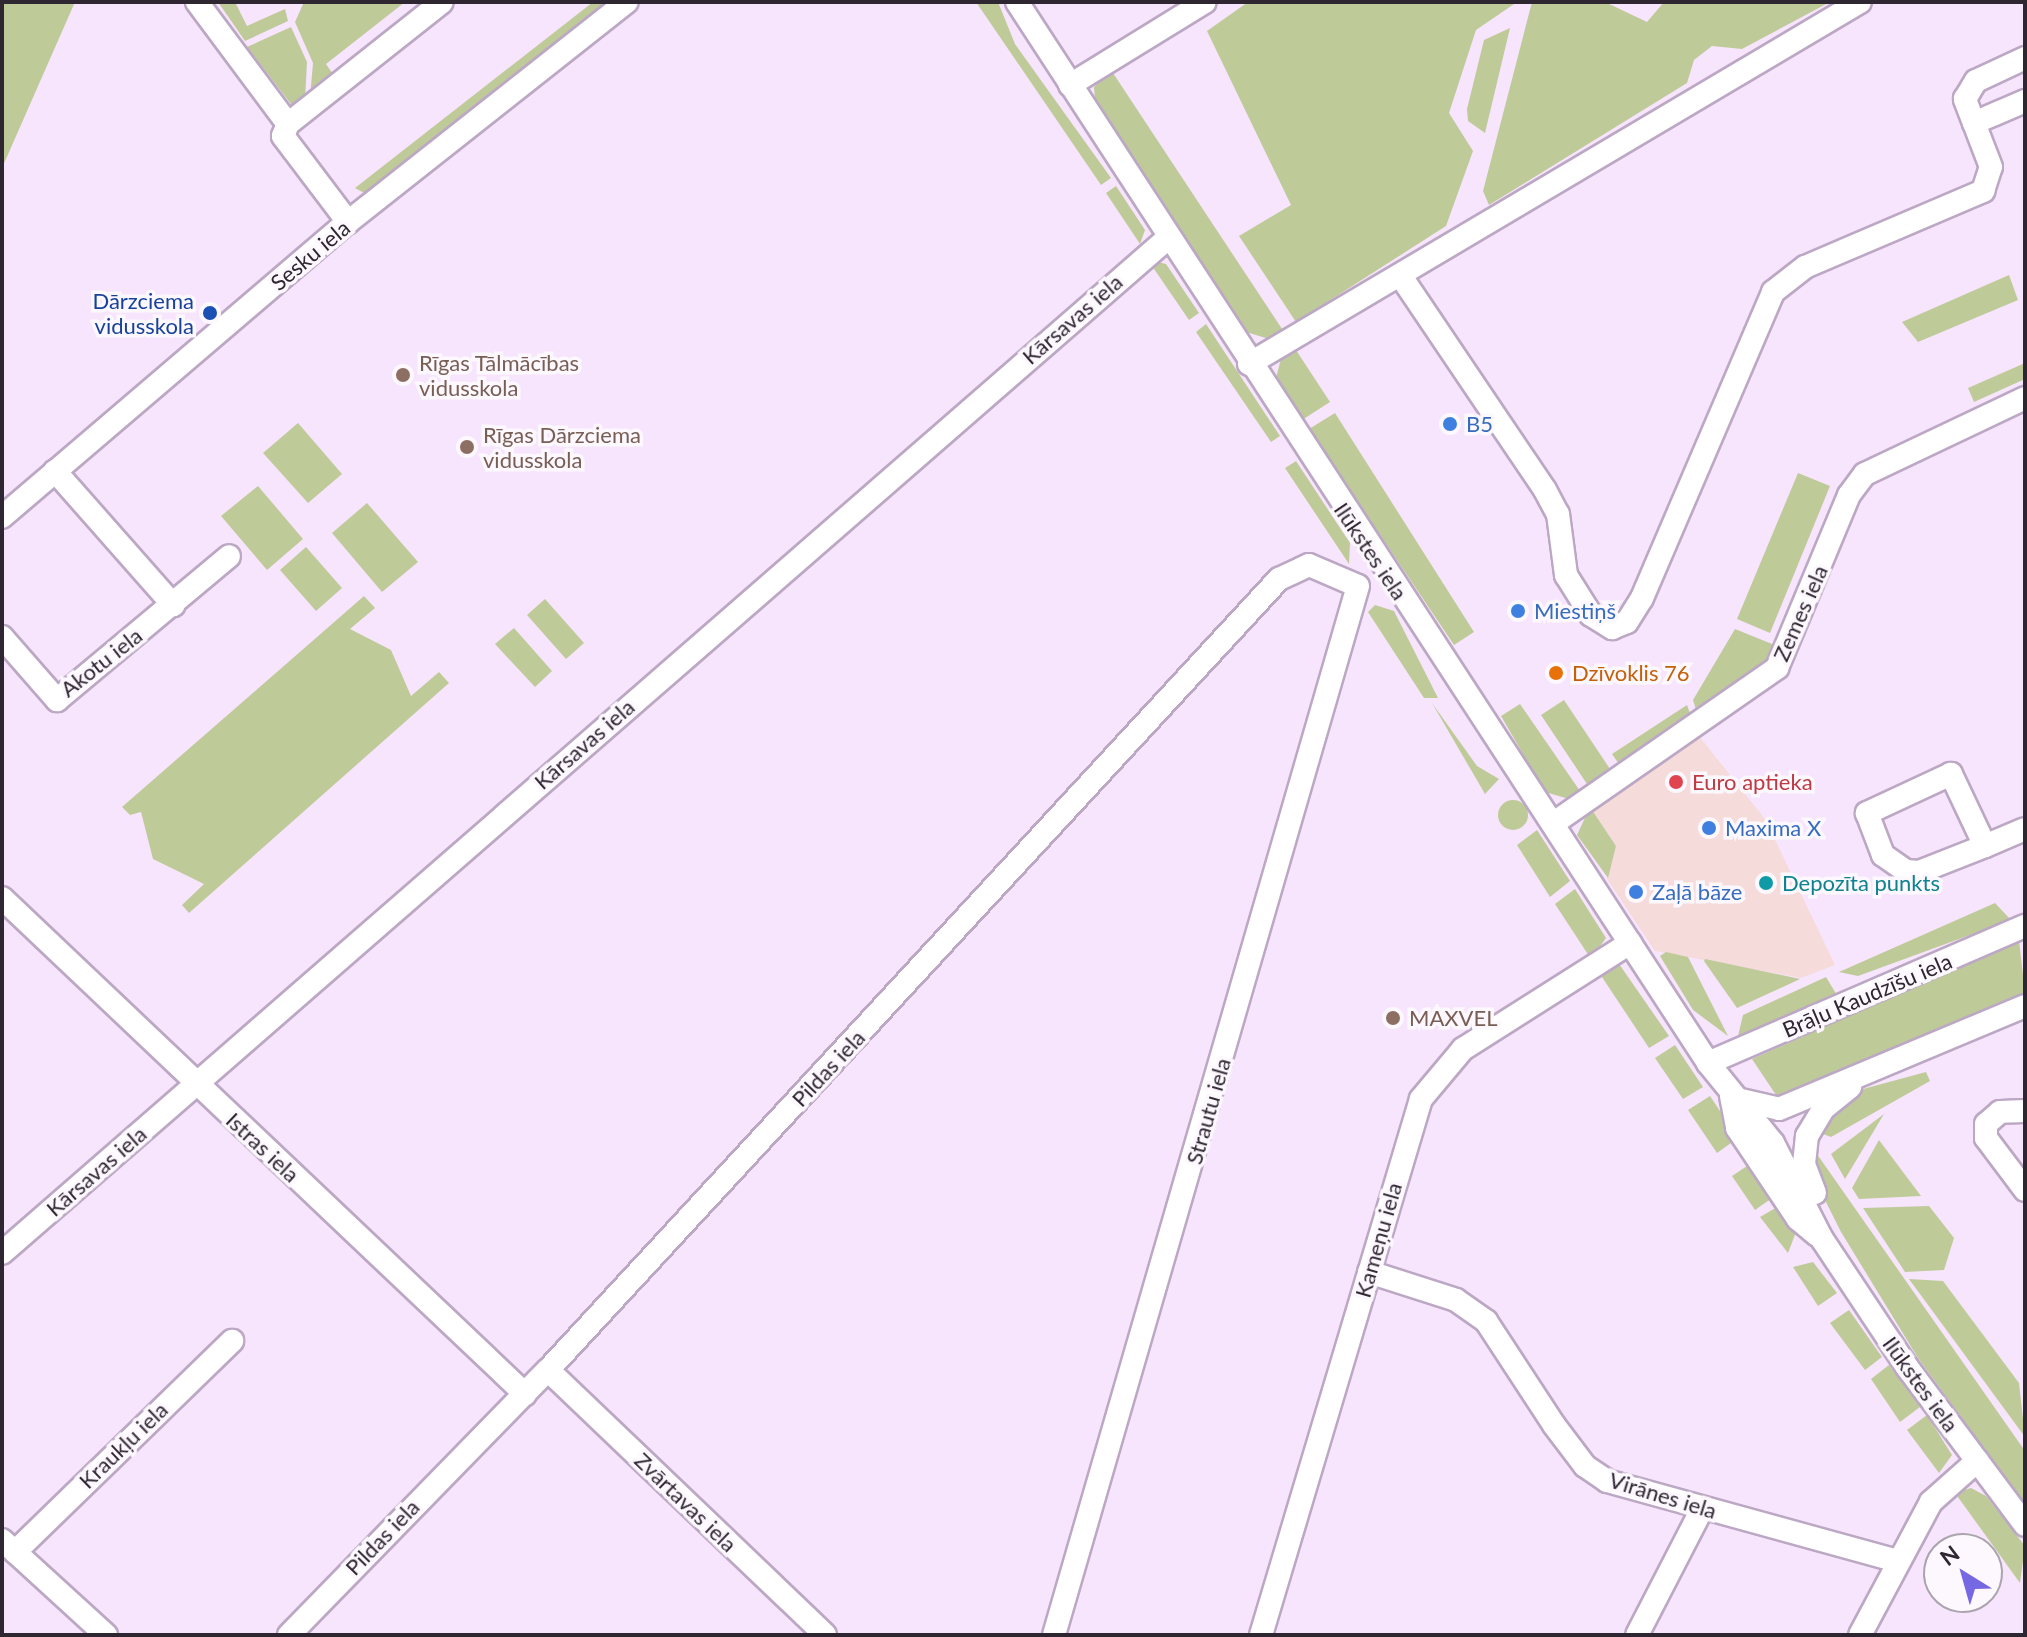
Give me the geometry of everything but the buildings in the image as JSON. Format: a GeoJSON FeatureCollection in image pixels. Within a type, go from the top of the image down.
{"type":"FeatureCollection","features":[{"type":"Feature","properties":{"kind":"street"},"geometry":{"type":"LineString","coordinates":[[197,2],[288,124]]}},
{"type":"Feature","properties":{"kind":"street"},"geometry":{"type":"LineString","coordinates":[[348,222],[283,136],[288,124],[442,2]]}},
{"type":"Feature","properties":{"kind":"street","name":"Sesku iela"},"geometry":{"type":"LineString","coordinates":[[2,517],[348,222],[627,2]]}},
{"type":"Feature","properties":{"kind":"street","name":"Ilūkstes iela"},"geometry":{"type":"LineString","coordinates":[[1017,2],[1249,364],[1554,823],[1708,1063],[1731,1096],[1773,1143],[1822,1239],[2025,1525]]}},
{"type":"Feature","properties":{"kind":"street"},"geometry":{"type":"LineString","coordinates":[[1070,85],[1205,2]]}},
{"type":"Feature","properties":{"kind":"street"},"geometry":{"type":"LineString","coordinates":[[1249,364],[1860,2]]}},
{"type":"Feature","properties":{"kind":"street"},"geometry":{"type":"LineString","coordinates":[[1400,275],[1545,490],[1558,514],[1566,575],[1591,615],[1612,628],[1627,622],[1642,598],[1773,292],[1805,267],[1983,191],[1991,167],[1965,99],[1976,81],[2025,58]]}},
{"type":"Feature","properties":{"kind":"street"},"geometry":{"type":"LineString","coordinates":[[1974,123],[2025,101]]}},
{"type":"Feature","properties":{"kind":"street","name":"Kārsavas iela"},"geometry":{"type":"LineString","coordinates":[[2,1253],[1168,238]]}},
{"type":"Feature","properties":{"kind":"street","name":"Zemes iela"},"geometry":{"type":"LineString","coordinates":[[1554,823],[1777,668],[1849,495],[1865,474],[2025,398]]}},
{"type":"Feature","properties":{"kind":"street"},"geometry":{"type":"LineString","coordinates":[[55,471],[173,605]]}},
{"type":"Feature","properties":{"kind":"street","name":"Akotu iela"},"geometry":{"type":"LineString","coordinates":[[2,637],[57,700],[229,556]]}},
{"type":"Feature","properties":{"kind":"street","name":"Pildas iela"},"geometry":{"type":"LineString","coordinates":[[289,1635],[548,1370],[1279,579],[1309,565],[1358,586]]}},
{"type":"Feature","properties":{"kind":"street"},"geometry":{"type":"LineString","coordinates":[[1358,586],[1383,569]]}},
{"type":"Feature","properties":{"kind":"street","name":"Strautu iela"},"geometry":{"type":"LineString","coordinates":[[1054,1635],[1358,586]]}},
{"type":"Feature","properties":{"kind":"street"},"geometry":{"type":"LineString","coordinates":[[1985,846],[1951,774],[1867,813],[1883,855],[1906,871],[1985,846],[2025,829]]}},
{"type":"Feature","properties":{"kind":"street","name":"Istras iela"},"geometry":{"type":"LineString","coordinates":[[2,898],[525,1394]]}},
{"type":"Feature","properties":{"kind":"street","name":"Brāļu Kaudzīšu iela"},"geometry":{"type":"LineString","coordinates":[[1708,1063],[2025,926]]}},
{"type":"Feature","properties":{"kind":"street","name":"Kameņu iela"},"geometry":{"type":"LineString","coordinates":[[1261,1635],[1414,1114],[1439,1071],[1630,943]]}},
{"type":"Feature","properties":{"kind":"street"},"geometry":{"type":"LineString","coordinates":[[1731,1096],[1779,1109],[2025,1006]]}},
{"type":"Feature","properties":{"kind":"street"},"geometry":{"type":"LineString","coordinates":[[1822,1239],[1804,1144],[1823,1109],[1870,1072]]}},
{"type":"Feature","properties":{"kind":"street"},"geometry":{"type":"LineString","coordinates":[[2025,1111],[2000,1112],[1986,1124],[1986,1138],[2025,1190]]}},
{"type":"Feature","properties":{"kind":"street","name":"Virānes iela"},"geometry":{"type":"LineString","coordinates":[[1369,1272],[1456,1300],[1486,1321],[1585,1466],[1616,1485],[1897,1561]]}},
{"type":"Feature","properties":{"kind":"street","name":"Kraukļu iela"},"geometry":{"type":"LineString","coordinates":[[106,1635],[9,1546],[232,1341]]}},
{"type":"Feature","properties":{"kind":"street","name":"Zvārtavas iela"},"geometry":{"type":"LineString","coordinates":[[548,1370],[825,1635]]}},
{"type":"Feature","properties":{"kind":"street"},"geometry":{"type":"LineString","coordinates":[[1860,1635],[1897,1561],[1943,1486],[1977,1461]]}},
{"type":"Feature","properties":{"kind":"street"},"geometry":{"type":"LineString","coordinates":[[1637,1635],[1702,1509]]}},
{"type":"Feature","properties":{"kind":"shaded area"},"geometry":{"type":"Polygon","coordinates":[[[1695,731],[1765,819],[1835,965],[1801,978],[1655,951],[1607,879],[1616,846],[1590,807],[1695,731]]]}},
{"type":"Feature","properties":{"kind":"green space"},"geometry":{"type":"Polygon","coordinates":[[[2,2],[75,2],[2,168],[2,2]]]}},
{"type":"Feature","properties":{"kind":"green space"},"geometry":{"type":"Polygon","coordinates":[[[218,2],[235,2],[247,26],[285,9],[288,21],[245,41],[218,2]]]}},
{"type":"Feature","properties":{"kind":"green space"},"geometry":{"type":"Polygon","coordinates":[[[304,2],[405,2],[326,64],[335,77],[310,97],[313,63],[295,22],[304,2]]]}},
{"type":"Feature","properties":{"kind":"green space"},"geometry":{"type":"Polygon","coordinates":[[[593,2],[612,2],[368,195],[355,188],[593,2]]]}},
{"type":"Feature","properties":{"kind":"green space"},"geometry":{"type":"Polygon","coordinates":[[[976,2],[998,2],[1015,44],[1111,178],[1101,185],[976,2]]]}},
{"type":"Feature","properties":{"kind":"green space"},"geometry":{"type":"Polygon","coordinates":[[[1248,2],[1517,2],[1476,30],[1449,113],[1473,151],[1446,226],[1296,322],[1239,236],[1291,205],[1207,31],[1248,2]]]}},
{"type":"Feature","properties":{"kind":"green space"},"geometry":{"type":"Polygon","coordinates":[[[1532,2],[1605,2],[1647,22],[1664,2],[1830,2],[1742,49],[1712,46],[1694,60],[1687,83],[1489,205],[1483,191],[1532,2]]]}},
{"type":"Feature","properties":{"kind":"green space"},"geometry":{"type":"Polygon","coordinates":[[[291,27],[307,62],[305,100],[294,108],[247,47],[291,27]]]}},
{"type":"Feature","properties":{"kind":"green space"},"geometry":{"type":"Polygon","coordinates":[[[1510,28],[1485,133],[1468,121],[1467,109],[1484,40],[1510,28]]]}},
{"type":"Feature","properties":{"kind":"green space"},"geometry":{"type":"Polygon","coordinates":[[[1111,70],[1284,332],[1272,340],[1243,331],[1095,100],[1094,87],[1111,70]]]}},
{"type":"Feature","properties":{"kind":"green space"},"geometry":{"type":"Polygon","coordinates":[[[1116,186],[1145,230],[1140,244],[1106,193],[1116,186]]]}},
{"type":"Feature","properties":{"kind":"green space"},"geometry":{"type":"Polygon","coordinates":[[[1158,262],[1166,264],[1199,313],[1189,320],[1152,266],[1158,262]]]}},
{"type":"Feature","properties":{"kind":"green space"},"geometry":{"type":"Polygon","coordinates":[[[2009,275],[2018,300],[1918,342],[1902,322],[2009,275]]]}},
{"type":"Feature","properties":{"kind":"green space"},"geometry":{"type":"Polygon","coordinates":[[[1206,324],[1280,436],[1271,442],[1196,332],[1206,324]]]}},
{"type":"Feature","properties":{"kind":"green space"},"geometry":{"type":"Polygon","coordinates":[[[1294,347],[1330,402],[1302,420],[1276,378],[1282,355],[1294,347]]]}},
{"type":"Feature","properties":{"kind":"green space"},"geometry":{"type":"Polygon","coordinates":[[[2025,363],[2025,379],[1974,402],[1968,388],[2025,363]]]}},
{"type":"Feature","properties":{"kind":"green space"},"geometry":{"type":"Polygon","coordinates":[[[1335,413],[1474,632],[1454,645],[1309,429],[1335,413]]]}},
{"type":"Feature","properties":{"kind":"green space"},"geometry":{"type":"Polygon","coordinates":[[[298,423],[342,474],[308,503],[263,453],[298,423]]]}},
{"type":"Feature","properties":{"kind":"green space"},"geometry":{"type":"Polygon","coordinates":[[[1296,461],[1350,543],[1349,564],[1285,468],[1296,461]]]}},
{"type":"Feature","properties":{"kind":"green space"},"geometry":{"type":"Polygon","coordinates":[[[1798,473],[1830,486],[1770,633],[1737,619],[1798,473]]]}},
{"type":"Feature","properties":{"kind":"green space"},"geometry":{"type":"Polygon","coordinates":[[[258,486],[303,539],[267,570],[221,516],[258,486]]]}},
{"type":"Feature","properties":{"kind":"green space"},"geometry":{"type":"Polygon","coordinates":[[[367,503],[418,562],[382,592],[332,533],[367,503]]]}},
{"type":"Feature","properties":{"kind":"green space"},"geometry":{"type":"Polygon","coordinates":[[[306,547],[342,588],[316,611],[280,570],[306,547]]]}},
{"type":"Feature","properties":{"kind":"green space"},"geometry":{"type":"Polygon","coordinates":[[[364,596],[375,608],[350,629],[391,650],[411,696],[439,672],[449,683],[189,913],[182,905],[204,884],[153,859],[141,812],[130,815],[122,807],[364,596]]]}},
{"type":"Feature","properties":{"kind":"green space"},"geometry":{"type":"Polygon","coordinates":[[[545,599],[584,643],[566,659],[527,615],[545,599]]]}},
{"type":"Feature","properties":{"kind":"green space"},"geometry":{"type":"Polygon","coordinates":[[[1375,605],[1394,611],[1438,698],[1424,698],[1368,612],[1375,605]]]}},
{"type":"Feature","properties":{"kind":"green space"},"geometry":{"type":"Polygon","coordinates":[[[514,628],[552,671],[535,687],[495,644],[514,628]]]}},
{"type":"Feature","properties":{"kind":"green space"},"geometry":{"type":"Polygon","coordinates":[[[1735,629],[1777,646],[1768,664],[1697,713],[1693,700],[1735,629]]]}},
{"type":"Feature","properties":{"kind":"green space"},"geometry":{"type":"Polygon","coordinates":[[[1564,700],[1610,769],[1587,784],[1541,715],[1564,700]]]}},
{"type":"Feature","properties":{"kind":"green space"},"geometry":{"type":"Polygon","coordinates":[[[1432,703],[1477,766],[1499,779],[1485,794],[1432,703]]]}},
{"type":"Feature","properties":{"kind":"green space"},"geometry":{"type":"Polygon","coordinates":[[[1520,704],[1580,791],[1569,799],[1545,792],[1501,716],[1520,704]]]}},
{"type":"Feature","properties":{"kind":"green space"},"geometry":{"type":"Polygon","coordinates":[[[1687,705],[1691,716],[1619,764],[1612,754],[1687,705]]]}},
{"type":"Feature","properties":{"kind":"green space"},"geometry":{"type":"Polygon","coordinates":[[[1513,800],[1524,804],[1528,815],[1524,826],[1513,830],[1502,826],[1498,815],[1502,804],[1513,800]]]}},
{"type":"Feature","properties":{"kind":"green space"},"geometry":{"type":"Polygon","coordinates":[[[1590,807],[1616,846],[1608,878],[1577,835],[1590,807]]]}},
{"type":"Feature","properties":{"kind":"green space"},"geometry":{"type":"Polygon","coordinates":[[[1537,830],[1570,881],[1550,897],[1517,845],[1537,830]]]}},
{"type":"Feature","properties":{"kind":"green space"},"geometry":{"type":"Polygon","coordinates":[[[1575,889],[1606,938],[1591,959],[1555,904],[1575,889]]]}},
{"type":"Feature","properties":{"kind":"green space"},"geometry":{"type":"Polygon","coordinates":[[[1995,903],[2011,920],[1858,976],[1839,972],[1995,903]]]}},
{"type":"Feature","properties":{"kind":"green space"},"geometry":{"type":"Polygon","coordinates":[[[2019,940],[2025,993],[1780,1101],[1752,1059],[2019,940]]]}},
{"type":"Feature","properties":{"kind":"green space"},"geometry":{"type":"Polygon","coordinates":[[[1666,952],[1688,957],[1728,1036],[1693,1010],[1660,956],[1666,952]]]}},
{"type":"Feature","properties":{"kind":"green space"},"geometry":{"type":"Polygon","coordinates":[[[1705,959],[1800,979],[1737,1008],[1705,959]]]}},
{"type":"Feature","properties":{"kind":"green space"},"geometry":{"type":"Polygon","coordinates":[[[1617,961],[1669,1036],[1649,1048],[1598,971],[1617,961]]]}},
{"type":"Feature","properties":{"kind":"green space"},"geometry":{"type":"Polygon","coordinates":[[[1826,977],[1838,997],[1738,1036],[1743,1015],[1826,977]]]}},
{"type":"Feature","properties":{"kind":"green space"},"geometry":{"type":"Polygon","coordinates":[[[1675,1045],[1703,1087],[1683,1099],[1655,1058],[1675,1045]]]}},
{"type":"Feature","properties":{"kind":"green space"},"geometry":{"type":"Polygon","coordinates":[[[1926,1072],[1930,1081],[1831,1137],[1815,1131],[1863,1089],[1926,1072]]]}},
{"type":"Feature","properties":{"kind":"green space"},"geometry":{"type":"Polygon","coordinates":[[[1710,1096],[1738,1138],[1717,1153],[1688,1110],[1710,1096]]]}},
{"type":"Feature","properties":{"kind":"green space"},"geometry":{"type":"Polygon","coordinates":[[[1884,1114],[1845,1179],[1831,1154],[1884,1114]]]}},
{"type":"Feature","properties":{"kind":"green space"},"geometry":{"type":"Polygon","coordinates":[[[1879,1140],[1921,1196],[1859,1199],[1852,1188],[1879,1140]]]}},
{"type":"Feature","properties":{"kind":"green space"},"geometry":{"type":"Polygon","coordinates":[[[1812,1147],[2025,1451],[2025,1504],[1918,1358],[1841,1232],[1811,1172],[1812,1147]]]}},
{"type":"Feature","properties":{"kind":"green space"},"geometry":{"type":"Polygon","coordinates":[[[1753,1162],[1775,1196],[1755,1210],[1732,1176],[1753,1162]]]}},
{"type":"Feature","properties":{"kind":"green space"},"geometry":{"type":"Polygon","coordinates":[[[1779,1206],[1796,1232],[1788,1253],[1760,1217],[1779,1206]]]}},
{"type":"Feature","properties":{"kind":"green space"},"geometry":{"type":"Polygon","coordinates":[[[1929,1206],[1954,1238],[1944,1270],[1905,1272],[1863,1208],[1929,1206]]]}},
{"type":"Feature","properties":{"kind":"green space"},"geometry":{"type":"Polygon","coordinates":[[[1813,1262],[1837,1293],[1818,1306],[1793,1267],[1813,1262]]]}},
{"type":"Feature","properties":{"kind":"green space"},"geometry":{"type":"Polygon","coordinates":[[[1909,1279],[1943,1281],[2019,1383],[2025,1437],[1909,1279]]]}},
{"type":"Feature","properties":{"kind":"green space"},"geometry":{"type":"Polygon","coordinates":[[[1849,1310],[1882,1357],[1865,1370],[1830,1323],[1849,1310]]]}},
{"type":"Feature","properties":{"kind":"green space"},"geometry":{"type":"Polygon","coordinates":[[[1889,1365],[1920,1407],[1900,1422],[1871,1379],[1889,1365]]]}},
{"type":"Feature","properties":{"kind":"green space"},"geometry":{"type":"Polygon","coordinates":[[[1927,1415],[1952,1455],[1939,1473],[1907,1430],[1927,1415]]]}},
{"type":"Feature","properties":{"kind":"green space"},"geometry":{"type":"Polygon","coordinates":[[[1971,1488],[1986,1496],[2025,1546],[2020,1583],[2003,1559],[2003,1533],[1984,1533],[1955,1493],[1971,1488]]]}},
{"type":"Feature","properties":{"kind":"place","name":"Dārzciema vidusskola"},"geometry":{"type":"Point","coordinates":[210,313]}},
{"type":"Feature","properties":{"kind":"place","name":"Rīgas Tālmācības vidusskola"},"geometry":{"type":"Point","coordinates":[403,375]}},
{"type":"Feature","properties":{"kind":"place","name":"B5"},"geometry":{"type":"Point","coordinates":[1450,424]}},
{"type":"Feature","properties":{"kind":"place","name":"Rīgas Dārzciema vidusskola"},"geometry":{"type":"Point","coordinates":[467,447]}},
{"type":"Feature","properties":{"kind":"place","name":"Miestiņš"},"geometry":{"type":"Point","coordinates":[1518,611]}},
{"type":"Feature","properties":{"kind":"place","name":"Dzīvoklis 76"},"geometry":{"type":"Point","coordinates":[1556,673]}},
{"type":"Feature","properties":{"kind":"place","name":"Euro aptieka"},"geometry":{"type":"Point","coordinates":[1676,782]}},
{"type":"Feature","properties":{"kind":"place","name":"Maxima X"},"geometry":{"type":"Point","coordinates":[1709,828]}},
{"type":"Feature","properties":{"kind":"place","name":"Depozīta punkts"},"geometry":{"type":"Point","coordinates":[1766,883]}},
{"type":"Feature","properties":{"kind":"place","name":"Zaļā bāze"},"geometry":{"type":"Point","coordinates":[1636,892]}},
{"type":"Feature","properties":{"kind":"place","name":"MAXVEL"},"geometry":{"type":"Point","coordinates":[1393,1018]}}]}
